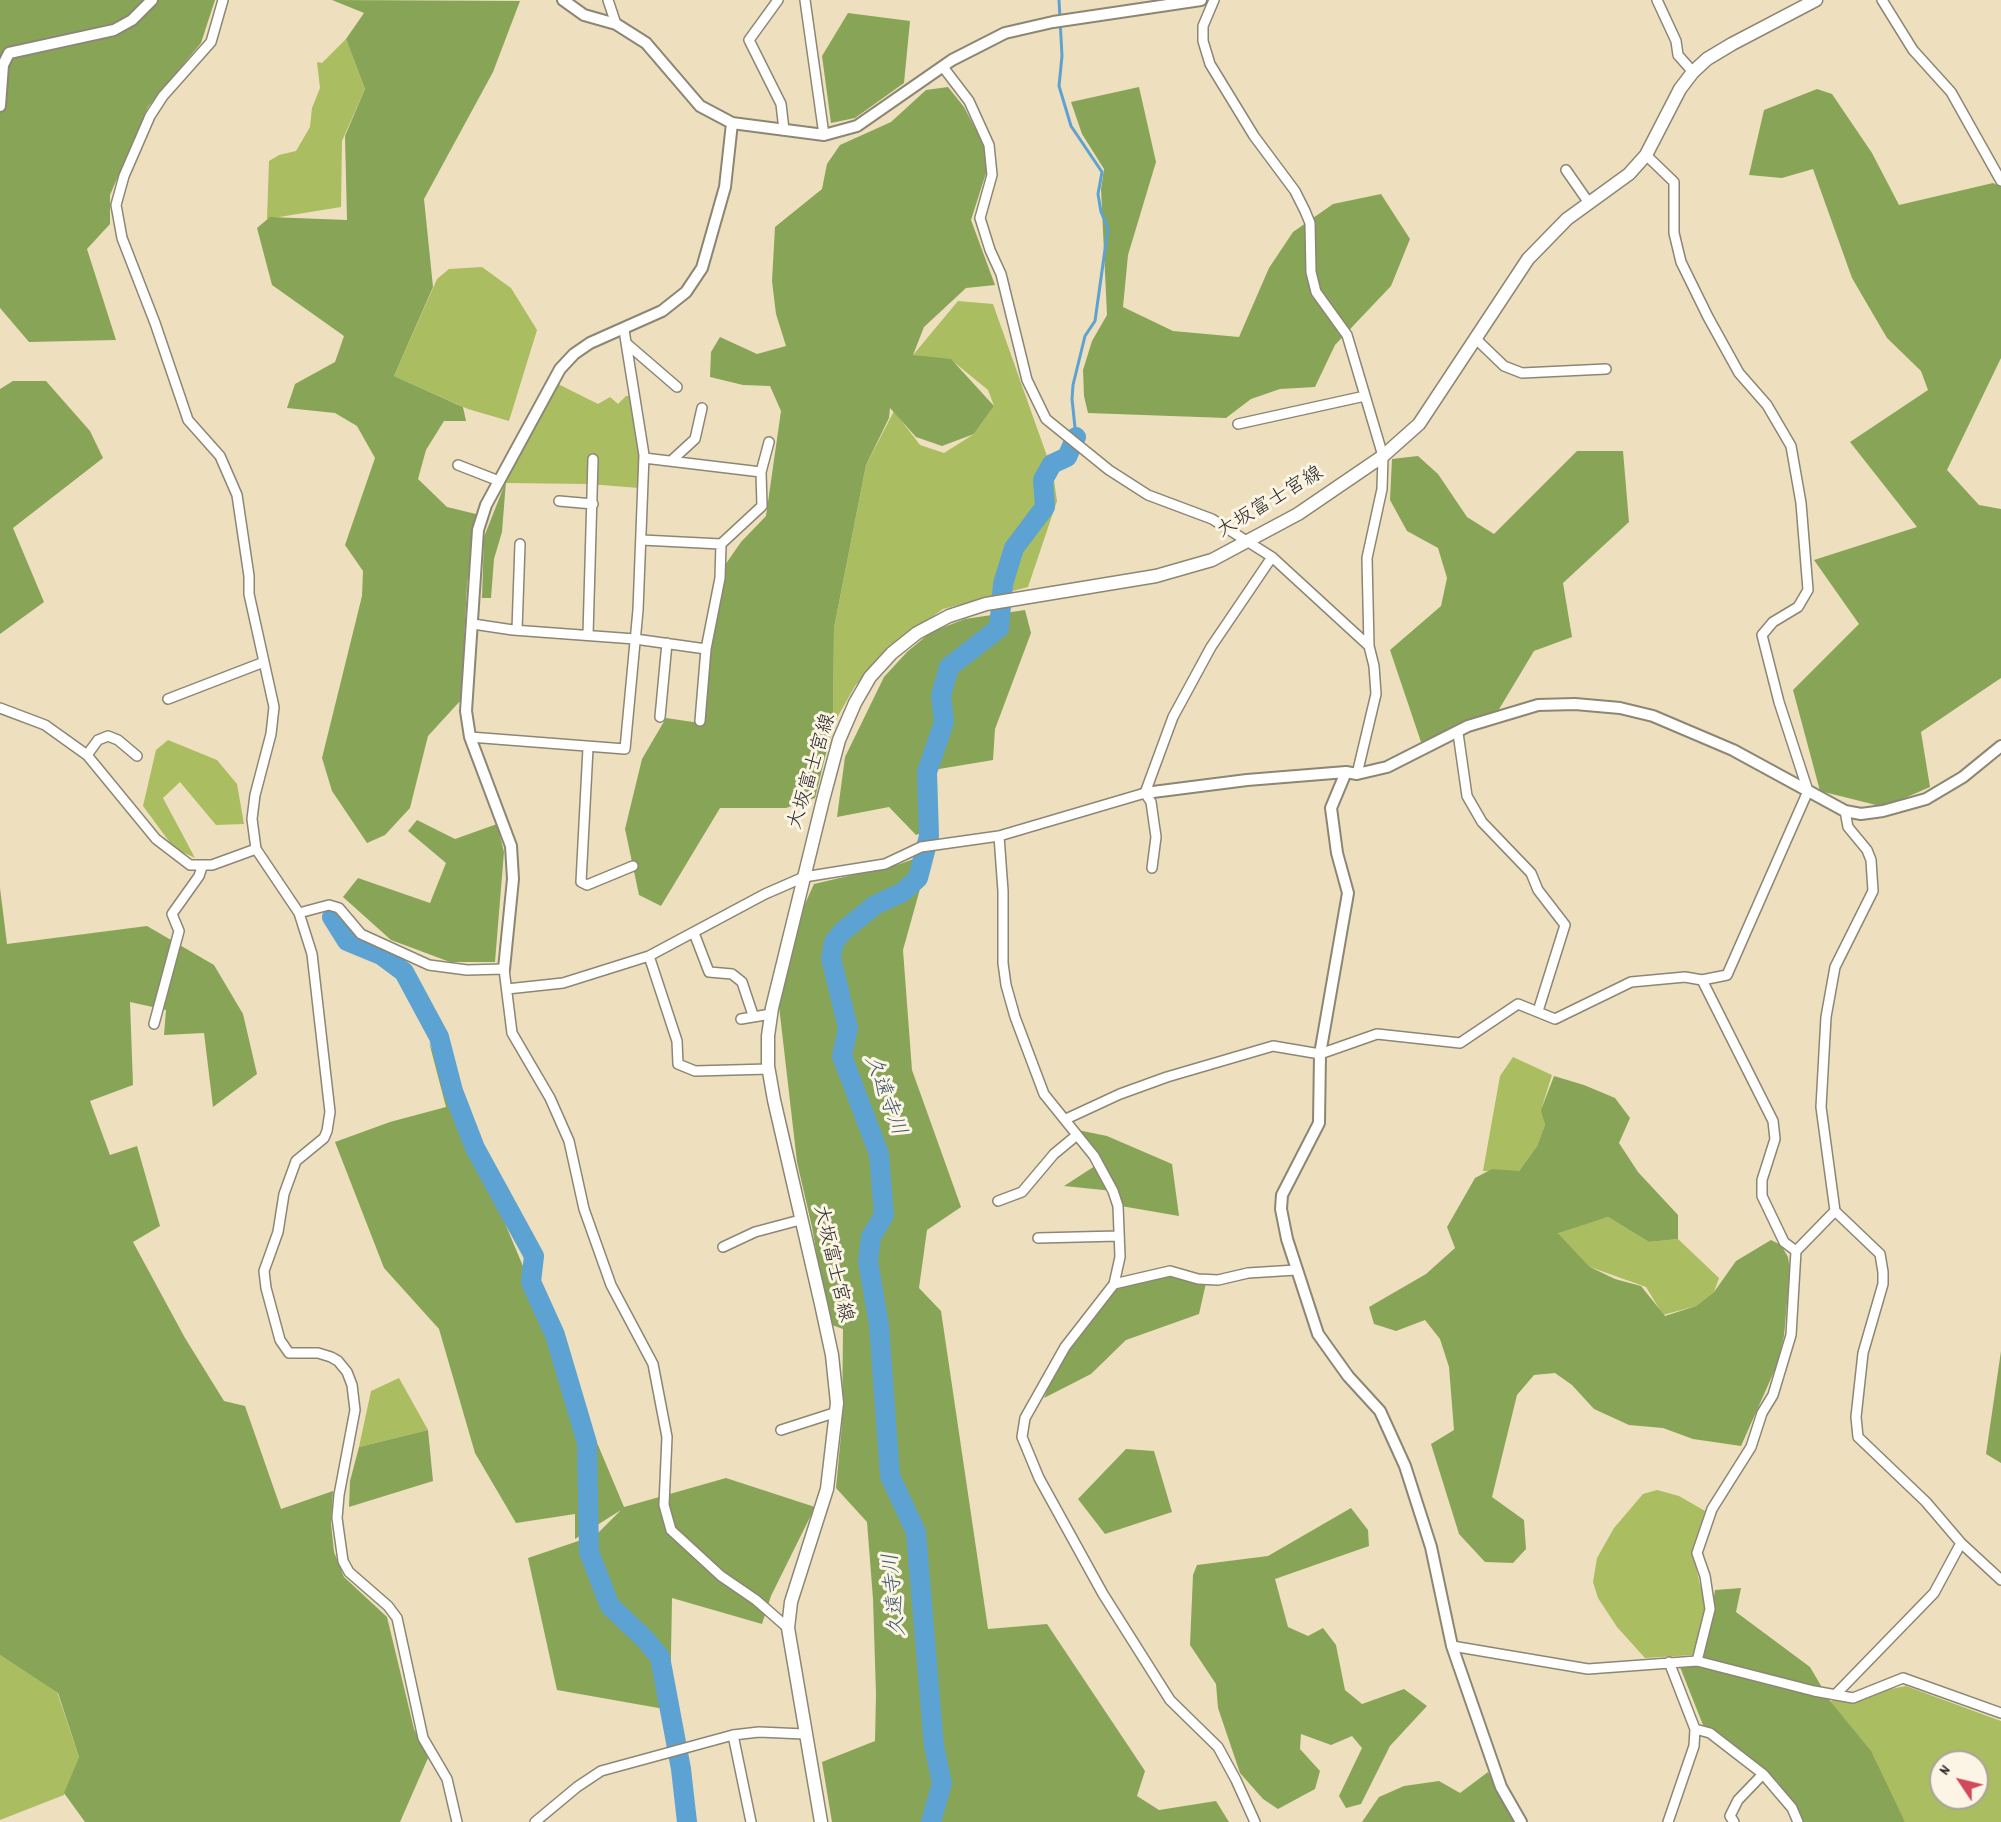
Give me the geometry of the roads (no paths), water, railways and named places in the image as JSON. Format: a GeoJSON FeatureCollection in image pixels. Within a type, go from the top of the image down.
{"type":"FeatureCollection","features":[{"type":"Feature","properties":{"kind":"main road","name":"大坂富士宮線"},"geometry":{"type":"LineString","coordinates":[[821,1822],[804,1734],[788,1628],[791,1602],[826,1489],[837,1412],[832,1355],[800,1220],[769,1069],[768,1036],[771,1014],[839,740],[870,677],[892,653],[917,633],[950,616],[986,604],[1156,576],[1212,560],[1250,542],[1298,514],[1383,456],[1419,424],[1528,259],[1547,237],[1629,174],[1646,155],[1680,89],[1693,72],[1707,59],[1732,44],[1816,0]]}},
{"type":"Feature","properties":{"kind":"street"},"geometry":{"type":"LineString","coordinates":[[0,106],[3,65],[9,53],[92,37],[114,30],[139,14],[152,0]]}},
{"type":"Feature","properties":{"kind":"street"},"geometry":{"type":"LineString","coordinates":[[223,0],[211,42],[163,96],[150,116],[124,176],[116,205],[122,238],[155,322],[188,420],[220,456],[237,495],[249,576],[249,594],[274,707],[255,795],[252,819],[256,849],[299,913],[312,954],[330,1112],[324,1138],[296,1161],[288,1183],[278,1232],[264,1271],[266,1288],[277,1333],[289,1353],[318,1353],[338,1360],[347,1372],[352,1385],[355,1410],[339,1494],[338,1529],[343,1562],[349,1572],[388,1606],[397,1618],[423,1738],[447,1779],[457,1822]]}},
{"type":"Feature","properties":{"kind":"street"},"geometry":{"type":"LineString","coordinates":[[563,0],[584,15],[616,24],[646,43],[700,106],[732,123],[824,135],[845,131],[864,122],[964,53],[1005,33],[1053,22],[1201,0]]}},
{"type":"Feature","properties":{"kind":"street"},"geometry":{"type":"LineString","coordinates":[[608,0],[616,24]]}},
{"type":"Feature","properties":{"kind":"street"},"geometry":{"type":"LineString","coordinates":[[778,0],[749,40],[781,104],[784,130]]}},
{"type":"Feature","properties":{"kind":"street"},"geometry":{"type":"LineString","coordinates":[[805,0],[824,135]]}},
{"type":"Feature","properties":{"kind":"street"},"geometry":{"type":"LineString","coordinates":[[1214,0],[1203,26],[1203,41],[1210,64],[1248,128],[1295,191],[1305,211],[1310,223],[1311,272],[1316,292],[1347,335],[1383,456],[1382,489],[1367,558],[1369,646],[1374,666],[1376,694],[1351,773],[1331,808],[1337,853],[1348,893],[1320,1054],[1319,1123],[1282,1195],[1281,1209],[1296,1270],[1318,1334],[1342,1368],[1380,1411],[1404,1466],[1431,1547],[1452,1646],[1501,1787],[1521,1822]]}},
{"type":"Feature","properties":{"kind":"street"},"geometry":{"type":"LineString","coordinates":[[1657,0],[1676,41],[1678,55],[1693,72]]}},
{"type":"Feature","properties":{"kind":"street"},"geometry":{"type":"LineString","coordinates":[[1882,0],[1913,50],[1951,92],[2001,181]]}},
{"type":"Feature","properties":{"kind":"street"},"geometry":{"type":"LineString","coordinates":[[944,67],[969,101],[989,145],[992,175],[980,218],[990,250],[1001,274],[1026,380],[1046,419],[1080,447],[1148,495],[1212,519],[1272,557],[1369,646]]}},
{"type":"Feature","properties":{"kind":"street"},"geometry":{"type":"LineString","coordinates":[[732,123],[724,187],[702,268],[686,292],[662,311],[624,330],[590,343],[574,354],[560,369],[486,505],[478,530],[466,711],[470,737],[511,846],[513,879],[504,969],[512,1033],[550,1098],[570,1142],[584,1209],[611,1285],[653,1364],[667,1437],[664,1505],[671,1530],[721,1576],[756,1600],[788,1628]]}},
{"type":"Feature","properties":{"kind":"street"},"geometry":{"type":"LineString","coordinates":[[1066,1119],[1120,1094],[1243,1054],[1273,1047],[1320,1054],[1377,1034],[1460,1043],[1518,1004],[1555,1019],[1631,982],[1685,977],[1702,980],[1727,975],[1808,791],[1776,693],[1762,635],[1773,622],[1798,607],[1808,590],[1801,502],[1791,446],[1767,405],[1739,373],[1681,262],[1676,243],[1674,182],[1646,155]]}},
{"type":"Feature","properties":{"kind":"street"},"geometry":{"type":"LineString","coordinates":[[1566,170],[1589,203]]}},
{"type":"Feature","properties":{"kind":"street"},"geometry":{"type":"LineString","coordinates":[[470,737],[588,748],[625,749],[642,540],[644,458],[624,330]]}},
{"type":"Feature","properties":{"kind":"street"},"geometry":{"type":"LineString","coordinates":[[1475,339],[1504,366],[1522,373],[1606,369]]}},
{"type":"Feature","properties":{"kind":"street"},"geometry":{"type":"LineString","coordinates":[[626,343],[677,387]]}},
{"type":"Feature","properties":{"kind":"street"},"geometry":{"type":"LineString","coordinates":[[1238,424],[1365,396]]}},
{"type":"Feature","properties":{"kind":"street"},"geometry":{"type":"LineString","coordinates":[[671,461],[695,439],[702,408]]}},
{"type":"Feature","properties":{"kind":"street"},"geometry":{"type":"LineString","coordinates":[[700,721],[706,649],[720,578],[721,544],[762,506],[761,472],[769,442]]}},
{"type":"Feature","properties":{"kind":"street"},"geometry":{"type":"LineString","coordinates":[[644,458],[761,472]]}},
{"type":"Feature","properties":{"kind":"street"},"geometry":{"type":"LineString","coordinates":[[588,635],[593,459]]}},
{"type":"Feature","properties":{"kind":"street"},"geometry":{"type":"LineString","coordinates":[[458,465],[499,481]]}},
{"type":"Feature","properties":{"kind":"street"},"geometry":{"type":"LineString","coordinates":[[560,501],[593,504]]}},
{"type":"Feature","properties":{"kind":"street"},"geometry":{"type":"LineString","coordinates":[[642,540],[721,544]]}},
{"type":"Feature","properties":{"kind":"street"},"geometry":{"type":"LineString","coordinates":[[517,630],[520,544]]}},
{"type":"Feature","properties":{"kind":"street"},"geometry":{"type":"LineString","coordinates":[[1145,793],[1178,708],[1211,647],[1272,557]]}},
{"type":"Feature","properties":{"kind":"street"},"geometry":{"type":"LineString","coordinates":[[473,624],[517,630],[634,639],[706,649]]}},
{"type":"Feature","properties":{"kind":"street"},"geometry":{"type":"LineString","coordinates":[[660,717],[667,643]]}},
{"type":"Feature","properties":{"kind":"street"},"geometry":{"type":"LineString","coordinates":[[168,699],[264,662]]}},
{"type":"Feature","properties":{"kind":"street"},"geometry":{"type":"LineString","coordinates":[[507,989],[563,983],[649,956],[765,894],[804,878],[885,864],[922,847],[999,836],[1145,793],[1247,780],[1351,773],[1387,767],[1468,726],[1495,716],[1538,705],[1575,704],[1620,708],[1653,716],[1684,727],[1733,750],[1845,811],[1862,814],[1883,811],[1926,799],[1963,777],[2001,746]]}},
{"type":"Feature","properties":{"kind":"street"},"geometry":{"type":"LineString","coordinates":[[0,708],[45,725],[87,755],[156,839],[190,865],[201,867],[256,849]]}},
{"type":"Feature","properties":{"kind":"street"},"geometry":{"type":"LineString","coordinates":[[1458,733],[1467,796],[1477,814],[1492,836],[1531,873],[1538,890],[1565,925],[1538,1011]]}},
{"type":"Feature","properties":{"kind":"street"},"geometry":{"type":"LineString","coordinates":[[87,755],[98,740],[108,736],[118,740],[137,756]]}},
{"type":"Feature","properties":{"kind":"street"},"geometry":{"type":"LineString","coordinates":[[588,748],[581,882],[587,885],[633,866]]}},
{"type":"Feature","properties":{"kind":"street"},"geometry":{"type":"LineString","coordinates":[[1145,793],[1151,802],[1156,837],[1152,868]]}},
{"type":"Feature","properties":{"kind":"street"},"geometry":{"type":"LineString","coordinates":[[1845,811],[1848,827],[1867,850],[1874,872],[1873,891],[1835,966],[1826,1017],[1821,1107],[1835,1211],[1880,1254],[1883,1272],[1883,1284],[1863,1353],[1856,1417],[1858,1437],[1926,1502],[1961,1543],[2001,1580]]}},
{"type":"Feature","properties":{"kind":"street"},"geometry":{"type":"LineString","coordinates":[[999,836],[1006,985],[1027,1053],[1044,1094],[1077,1134],[1113,1191],[1118,1206],[1120,1257],[1114,1284],[1065,1347],[1025,1418],[1022,1437],[1039,1478],[1103,1594],[1170,1700],[1218,1747],[1255,1822]]}},
{"type":"Feature","properties":{"kind":"street"},"geometry":{"type":"LineString","coordinates":[[154,1024],[179,931],[172,914],[199,876],[201,867]]}},
{"type":"Feature","properties":{"kind":"street"},"geometry":{"type":"LineString","coordinates":[[299,913],[329,905],[339,908],[361,934],[429,965],[467,970],[504,969]]}},
{"type":"Feature","properties":{"kind":"street"},"geometry":{"type":"LineString","coordinates":[[694,933],[709,972],[732,974],[739,977],[753,1015]]}},
{"type":"Feature","properties":{"kind":"street"},"geometry":{"type":"LineString","coordinates":[[649,956],[677,1041],[678,1064],[695,1071],[769,1069]]}},
{"type":"Feature","properties":{"kind":"street"},"geometry":{"type":"LineString","coordinates":[[1702,980],[1773,1121],[1775,1139],[1762,1180],[1762,1196],[1785,1242],[1796,1251]]}},
{"type":"Feature","properties":{"kind":"street"},"geometry":{"type":"LineString","coordinates":[[741,1019],[753,1015],[771,1014]]}},
{"type":"Feature","properties":{"kind":"street"},"geometry":{"type":"LineString","coordinates":[[998,1201],[1022,1192],[1054,1154],[1077,1134]]}},
{"type":"Feature","properties":{"kind":"street"},"geometry":{"type":"LineString","coordinates":[[1697,1661],[1710,1609],[1705,1576],[1697,1553],[1712,1509],[1751,1447],[1762,1413],[1773,1395],[1791,1335],[1796,1251],[1835,1211]]}},
{"type":"Feature","properties":{"kind":"street"},"geometry":{"type":"LineString","coordinates":[[723,1247],[755,1232],[800,1220]]}},
{"type":"Feature","properties":{"kind":"street"},"geometry":{"type":"LineString","coordinates":[[1038,1238],[1118,1236]]}},
{"type":"Feature","properties":{"kind":"street"},"geometry":{"type":"LineString","coordinates":[[1114,1284],[1170,1271],[1198,1279],[1218,1280],[1248,1273],[1296,1270]]}},
{"type":"Feature","properties":{"kind":"street"},"geometry":{"type":"LineString","coordinates":[[780,1430],[837,1412]]}},
{"type":"Feature","properties":{"kind":"street"},"geometry":{"type":"LineString","coordinates":[[1835,1695],[1934,1593],[1961,1543]]}},
{"type":"Feature","properties":{"kind":"street"},"geometry":{"type":"LineString","coordinates":[[1452,1646],[1588,1669],[1697,1661],[1853,1698],[1903,1678],[2001,1713]]}},
{"type":"Feature","properties":{"kind":"street"},"geometry":{"type":"LineString","coordinates":[[1668,1822],[1694,1746],[1695,1729],[1669,1662]]}},
{"type":"Feature","properties":{"kind":"street"},"geometry":{"type":"LineString","coordinates":[[1695,1729],[1710,1734],[1763,1774],[1792,1808],[1798,1822]]}},
{"type":"Feature","properties":{"kind":"street"},"geometry":{"type":"LineString","coordinates":[[535,1822],[577,1787],[601,1771],[733,1735],[759,1732],[804,1734]]}},
{"type":"Feature","properties":{"kind":"street"},"geometry":{"type":"LineString","coordinates":[[733,1735],[751,1822]]}},
{"type":"Feature","properties":{"kind":"street"},"geometry":{"type":"LineString","coordinates":[[1734,1822],[1730,1816],[1738,1800],[1763,1774]]}},
{"type":"Feature","properties":{"kind":"waterway"},"geometry":{"type":"LineString","coordinates":[[1059,0],[1062,56],[1059,86],[1071,126],[1102,172],[1098,194],[1101,212],[1108,228],[1095,321],[1085,336],[1073,385],[1072,399],[1076,437]]}},
{"type":"Feature","properties":{"kind":"waterway","name":"久遠寺川"},"geometry":{"type":"LineString","coordinates":[[931,1822],[942,1783],[934,1746],[916,1532],[890,1476],[879,1325],[868,1261],[871,1237],[884,1215],[879,1154],[842,1056],[848,1028],[831,958],[834,942],[843,931],[875,905],[903,892],[918,878],[929,836],[927,772],[944,722],[941,696],[949,667],[999,628],[1003,584],[1014,548],[1045,507],[1043,480],[1052,464],[1067,457],[1076,437]]}},
{"type":"Feature","properties":{"kind":"waterway"},"geometry":{"type":"LineString","coordinates":[[332,917],[347,941],[381,955],[404,972],[439,1037],[453,1091],[475,1148],[534,1256],[531,1282],[555,1335],[587,1443],[589,1552],[610,1606],[644,1638],[660,1657],[681,1769],[687,1822]]}}]}
